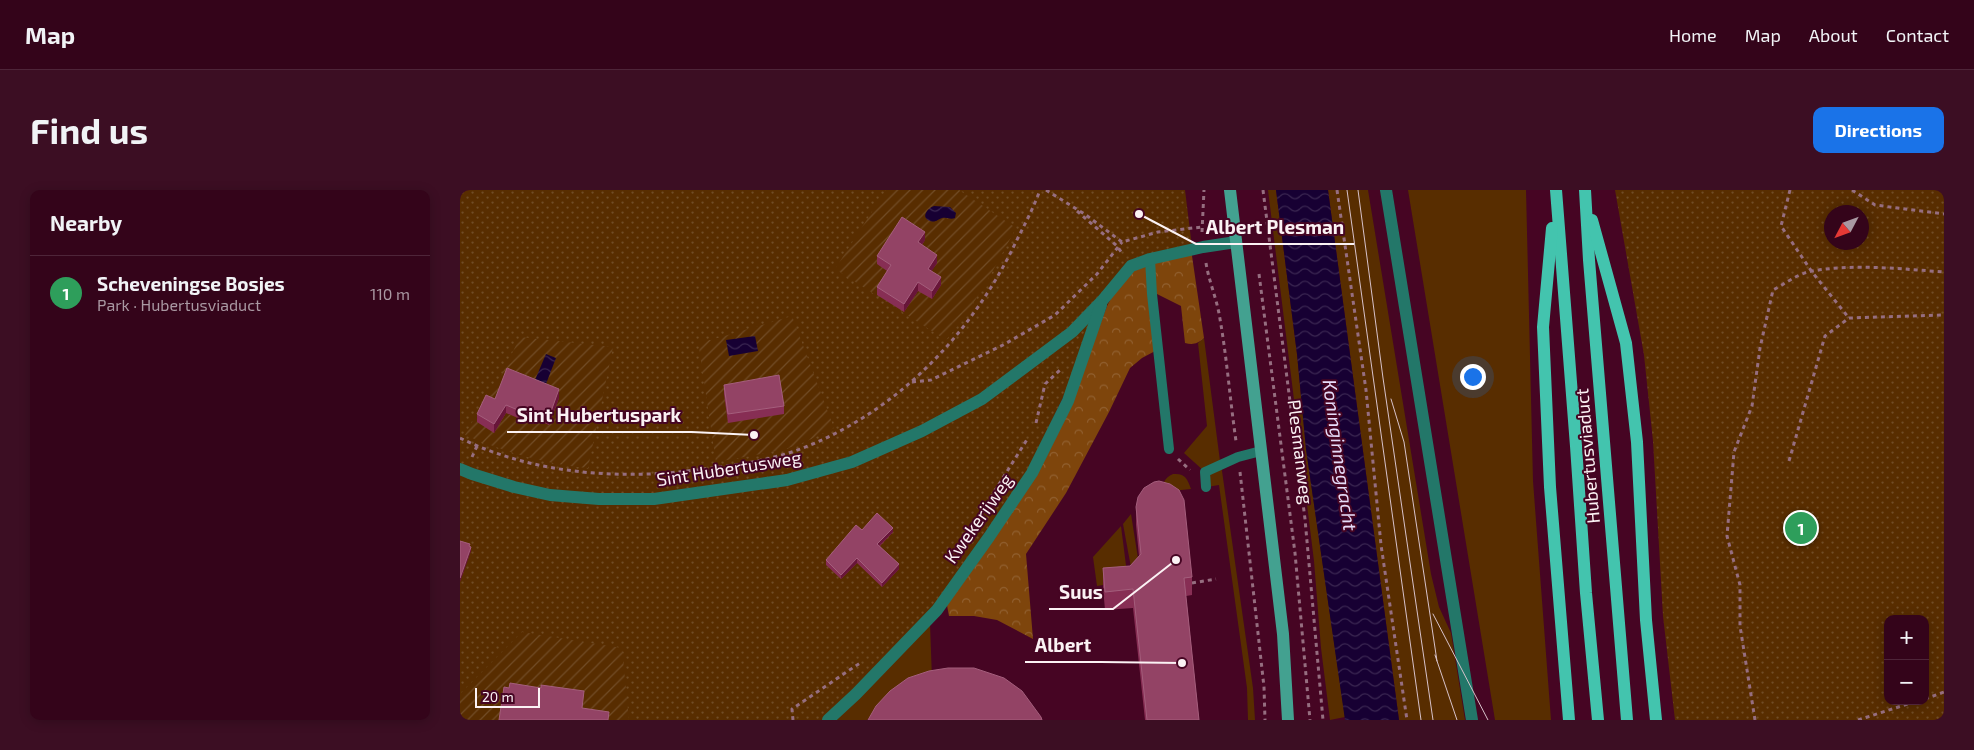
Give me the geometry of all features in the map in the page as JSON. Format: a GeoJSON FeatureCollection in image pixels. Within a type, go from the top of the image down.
{"type":"FeatureCollection","features":[{"type":"Feature","properties":{"kind":"main road"},"geometry":{"type":"LineString","coordinates":[[1230,190],[1284,634],[1288,720]]}},
{"type":"Feature","properties":{"kind":"main road"},"geometry":{"type":"LineString","coordinates":[[1556,190],[1543,327],[1550,487],[1569,720]]}},
{"type":"Feature","properties":{"kind":"main road","name":"Hubertusviaduct"},"geometry":{"type":"LineString","coordinates":[[1556,190],[1586,593],[1598,720]]}},
{"type":"Feature","properties":{"kind":"main road"},"geometry":{"type":"LineString","coordinates":[[1585,194],[1626,343],[1637,442],[1646,620],[1656,720]]}},
{"type":"Feature","properties":{"kind":"main road","name":"Hubertusviaduct"},"geometry":{"type":"LineString","coordinates":[[1585,194],[1627,720]]}},
{"type":"Feature","properties":{"kind":"street"},"geometry":{"type":"LineString","coordinates":[[1386,190],[1472,720]]}},
{"type":"Feature","properties":{"kind":"street","name":"Sint Hubertusweg"},"geometry":{"type":"LineString","coordinates":[[460,468],[497,482],[541,493],[599,500],[654,499],[787,480],[852,462],[922,431],[982,400],[1072,332],[1131,266],[1150,259],[1236,242]]}},
{"type":"Feature","properties":{"kind":"street","name":"Kwekerijweg"},"geometry":{"type":"LineString","coordinates":[[828,720],[856,694],[937,610],[1032,473],[1068,400],[1102,300]]}},
{"type":"Feature","properties":{"kind":"lane"},"geometry":{"type":"LineString","coordinates":[[1150,259],[1169,450]]}},
{"type":"Feature","properties":{"kind":"lane"},"geometry":{"type":"LineString","coordinates":[[1206,483],[1205,472],[1238,457],[1261,451]]}},
{"type":"Feature","properties":{"kind":"path"},"geometry":{"type":"LineString","coordinates":[[460,438],[498,454],[583,473],[645,475],[714,468],[775,456],[807,447],[861,420],[912,382],[966,325],[1001,272],[1032,212],[1040,190]]}},
{"type":"Feature","properties":{"kind":"path"},"geometry":{"type":"LineString","coordinates":[[1046,190],[1086,215],[1122,242]]}},
{"type":"Feature","properties":{"kind":"path"},"geometry":{"type":"LineString","coordinates":[[1046,190],[1080,213],[1117,246],[1131,266]]}},
{"type":"Feature","properties":{"kind":"path"},"geometry":{"type":"LineString","coordinates":[[1263,190],[1304,519],[1323,720]]}},
{"type":"Feature","properties":{"kind":"path"},"geometry":{"type":"LineString","coordinates":[[1337,190],[1366,390],[1381,545],[1407,720]]}},
{"type":"Feature","properties":{"kind":"path"},"geometry":{"type":"LineString","coordinates":[[1790,190],[1780,226],[1812,272],[1848,318]]}},
{"type":"Feature","properties":{"kind":"path"},"geometry":{"type":"LineString","coordinates":[[1852,190],[1875,206],[1944,214]]}},
{"type":"Feature","properties":{"kind":"path"},"geometry":{"type":"LineString","coordinates":[[912,382],[930,380],[1003,345],[1055,315],[1097,274],[1122,242],[1158,232],[1202,227]]}},
{"type":"Feature","properties":{"kind":"path","name":"Plesmanweg"},"geometry":{"type":"LineString","coordinates":[[1259,268],[1295,553],[1310,720]]}},
{"type":"Feature","properties":{"kind":"path"},"geometry":{"type":"LineString","coordinates":[[1755,720],[1740,626],[1740,586],[1727,536],[1734,452],[1752,406],[1760,348],[1773,290],[1806,272],[1856,268],[1896,268],[1944,272]]}},
{"type":"Feature","properties":{"kind":"path"},"geometry":{"type":"LineString","coordinates":[[1055,315],[1072,332]]}},
{"type":"Feature","properties":{"kind":"path"},"geometry":{"type":"LineString","coordinates":[[1789,462],[1826,336],[1848,318],[1944,315]]}},
{"type":"Feature","properties":{"kind":"path"},"geometry":{"type":"LineString","coordinates":[[1035,428],[1045,384],[1066,364]]}},
{"type":"Feature","properties":{"kind":"path"},"geometry":{"type":"LineString","coordinates":[[967,535],[1030,436]]}},
{"type":"Feature","properties":{"kind":"path"},"geometry":{"type":"LineString","coordinates":[[1169,450],[1206,483]]}},
{"type":"Feature","properties":{"kind":"path"},"geometry":{"type":"LineString","coordinates":[[1192,583],[1216,579]]}},
{"type":"Feature","properties":{"kind":"path"},"geometry":{"type":"LineString","coordinates":[[792,720],[792,709],[865,660]]}},
{"type":"Feature","properties":{"kind":"path"},"geometry":{"type":"LineString","coordinates":[[1929,697],[1944,692]]}},
{"type":"Feature","properties":{"kind":"path"},"geometry":{"type":"LineString","coordinates":[[1858,720],[1905,705]]}},
{"type":"Feature","properties":{"kind":"shaded area"},"geometry":{"type":"Polygon","coordinates":[[[460,190],[1185,190],[1192,247],[1131,266],[1116,287],[1028,470],[930,613],[824,720],[460,720],[460,190]]]}},
{"type":"Feature","properties":{"kind":"shaded area"},"geometry":{"type":"Polygon","coordinates":[[[886,190],[959,190],[1016,228],[975,300],[946,340],[835,269],[886,190]],[[931,207],[935,221],[942,218],[951,220],[950,208],[931,207]]]}},
{"type":"Feature","properties":{"kind":"shaded area"},"geometry":{"type":"Polygon","coordinates":[[[1268,190],[1276,190],[1297,354],[1306,449],[1345,717],[1330,720],[1321,648],[1314,561],[1268,190]]]}},
{"type":"Feature","properties":{"kind":"shaded area"},"geometry":{"type":"Polygon","coordinates":[[[1328,190],[1368,190],[1431,574],[1439,607],[1451,633],[1465,720],[1399,720],[1328,190]]]}},
{"type":"Feature","properties":{"kind":"shaded area"},"geometry":{"type":"Polygon","coordinates":[[[1408,190],[1526,190],[1533,481],[1551,720],[1495,720],[1408,190]]]}},
{"type":"Feature","properties":{"kind":"shaded area"},"geometry":{"type":"Polygon","coordinates":[[[1615,190],[1944,190],[1944,720],[1675,720],[1663,616],[1653,441],[1644,355],[1615,190]]]}},
{"type":"Feature","properties":{"kind":"shaded area"},"geometry":{"type":"Polygon","coordinates":[[[792,316],[834,428],[783,450],[716,462],[698,341],[711,340],[792,316]]]}},
{"type":"Feature","properties":{"kind":"shaded area"},"geometry":{"type":"Polygon","coordinates":[[[520,337],[613,347],[588,468],[556,464],[525,456],[465,435],[490,390],[494,390],[520,337]],[[559,398],[495,407],[494,433],[505,413],[523,420],[559,398]]]}},
{"type":"Feature","properties":{"kind":"shaded area"},"geometry":{"type":"Polygon","coordinates":[[[1204,338],[1220,461],[1204,471],[1184,453],[1207,426],[1198,343],[1204,338]]]}},
{"type":"Feature","properties":{"kind":"shaded area"},"geometry":{"type":"Polygon","coordinates":[[[1221,464],[1253,688],[1255,720],[1248,720],[1247,688],[1219,485],[1207,487],[1206,473],[1221,464]]]}},
{"type":"Feature","properties":{"kind":"shaded area"},"geometry":{"type":"Polygon","coordinates":[[[1173,474],[1180,474],[1185,477],[1191,489],[1162,492],[1164,481],[1173,474]]]}},
{"type":"Feature","properties":{"kind":"shaded area"},"geometry":{"type":"Polygon","coordinates":[[[1131,514],[1140,571],[1132,573],[1123,524],[1131,514]]]}},
{"type":"Feature","properties":{"kind":"shaded area"},"geometry":{"type":"Polygon","coordinates":[[[1121,526],[1128,581],[1097,586],[1093,557],[1121,526]]]}},
{"type":"Feature","properties":{"kind":"shaded area"},"geometry":{"type":"Polygon","coordinates":[[[930,623],[932,679],[877,709],[867,720],[834,720],[930,623]]]}},
{"type":"Feature","properties":{"kind":"shaded area"},"geometry":{"type":"Polygon","coordinates":[[[522,632],[622,648],[629,720],[460,720],[460,694],[522,632]]]}},
{"type":"Feature","properties":{"kind":"green space"},"geometry":{"type":"Polygon","coordinates":[[[1191,249],[1204,338],[1197,343],[1190,344],[1185,343],[1181,306],[1153,292],[1151,259],[1191,249]]]}},
{"type":"Feature","properties":{"kind":"green space"},"geometry":{"type":"Polygon","coordinates":[[[1150,260],[1157,350],[1142,358],[1130,368],[1066,493],[1026,554],[1033,639],[997,620],[974,616],[949,616],[946,600],[1071,402],[1107,306],[1116,289],[1132,266],[1150,260]]]}},
{"type":"Feature","properties":{"kind":"water","name":"Koninginnegracht"},"geometry":{"type":"Polygon","coordinates":[[[1276,190],[1328,190],[1399,720],[1345,720],[1306,449],[1297,354],[1276,190]]]}},
{"type":"Feature","properties":{"kind":"water"},"geometry":{"type":"Polygon","coordinates":[[[934,206],[950,207],[956,213],[955,218],[942,218],[930,221],[925,215],[934,206]]]}},
{"type":"Feature","properties":{"kind":"water"},"geometry":{"type":"Polygon","coordinates":[[[755,336],[758,351],[729,356],[726,340],[755,336]]]}},
{"type":"Feature","properties":{"kind":"water"},"geometry":{"type":"Polygon","coordinates":[[[546,354],[556,358],[546,384],[535,380],[546,354]]]}},
{"type":"Feature","properties":{"kind":"building"},"geometry":{"type":"Polygon","coordinates":[[[902,217],[925,232],[918,242],[937,255],[928,269],[941,277],[932,291],[918,282],[904,304],[877,287],[891,265],[877,256],[902,217]]]}},
{"type":"Feature","properties":{"kind":"building"},"geometry":{"type":"Polygon","coordinates":[[[507,368],[559,389],[549,417],[542,414],[532,416],[506,405],[494,424],[477,414],[486,395],[495,399],[507,368]]]}},
{"type":"Feature","properties":{"kind":"building"},"geometry":{"type":"Polygon","coordinates":[[[779,375],[784,406],[728,414],[724,385],[779,375]]]}},
{"type":"Feature","properties":{"kind":"building"},"geometry":{"type":"Polygon","coordinates":[[[1159,481],[1170,484],[1179,490],[1184,500],[1192,577],[1184,578],[1199,720],[1147,720],[1133,589],[1105,592],[1103,568],[1130,566],[1141,554],[1136,507],[1138,497],[1144,488],[1159,481]]]}},
{"type":"Feature","properties":{"kind":"building"},"geometry":{"type":"Polygon","coordinates":[[[877,513],[893,528],[877,544],[899,564],[882,583],[857,558],[841,575],[826,560],[856,525],[862,530],[877,513]]]}},
{"type":"Feature","properties":{"kind":"building"},"geometry":{"type":"Polygon","coordinates":[[[460,541],[470,544],[469,546],[471,547],[460,578],[460,541]]]}},
{"type":"Feature","properties":{"kind":"building"},"geometry":{"type":"Polygon","coordinates":[[[948,668],[974,668],[1004,678],[1022,691],[1042,720],[868,720],[876,706],[890,691],[908,678],[929,671],[948,668]]]}},
{"type":"Feature","properties":{"kind":"building"},"geometry":{"type":"Polygon","coordinates":[[[510,683],[541,688],[541,685],[584,691],[582,708],[609,712],[608,720],[499,720],[504,687],[509,688],[510,683]]]}},
{"type":"Feature","properties":{"kind":"tram line"},"geometry":{"type":"LineString","coordinates":[[1347,190],[1421,720]]}},
{"type":"Feature","properties":{"kind":"tram line"},"geometry":{"type":"LineString","coordinates":[[1358,190],[1383,378],[1433,720]]}},
{"type":"Feature","properties":{"kind":"tram line"},"geometry":{"type":"LineString","coordinates":[[1391,399],[1404,442],[1437,661]]}},
{"type":"Feature","properties":{"kind":"tram line"},"geometry":{"type":"LineString","coordinates":[[1433,614],[1488,720]]}},
{"type":"Feature","properties":{"kind":"tram line"},"geometry":{"type":"LineString","coordinates":[[1435,655],[1457,720]]}},
{"type":"Feature","properties":{"kind":"place","name":"Albert Plesman"},"geometry":{"type":"Point","coordinates":[1139,214]}},
{"type":"Feature","properties":{"kind":"place","name":"Sint Hubertuspark"},"geometry":{"type":"Point","coordinates":[754,435]}},
{"type":"Feature","properties":{"kind":"place","name":"Scheveningse Bosjes"},"geometry":{"type":"Point","coordinates":[1801,528]}},
{"type":"Feature","properties":{"kind":"place","name":"Suus"},"geometry":{"type":"Point","coordinates":[1176,560]}},
{"type":"Feature","properties":{"kind":"place","name":"Albert"},"geometry":{"type":"Point","coordinates":[1182,663]}}]}
